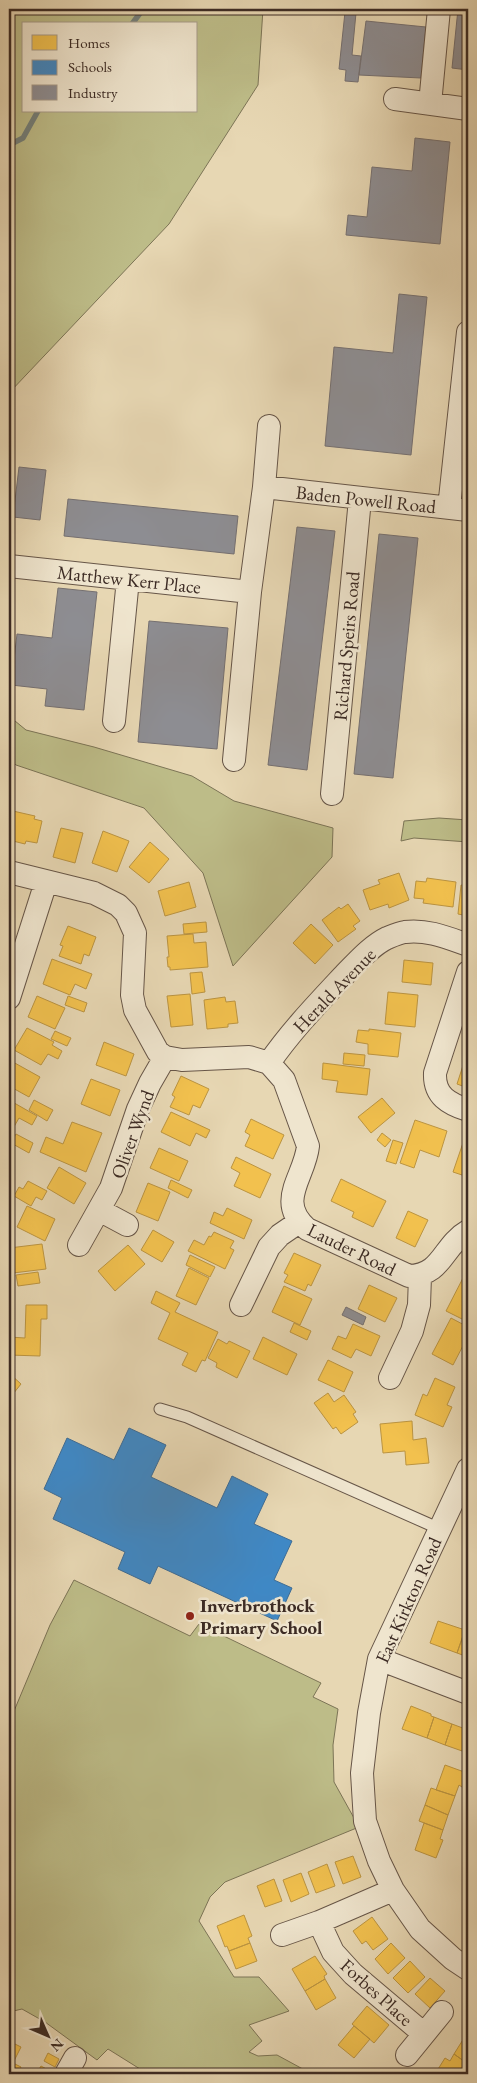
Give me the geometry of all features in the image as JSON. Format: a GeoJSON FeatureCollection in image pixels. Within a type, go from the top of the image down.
{"type":"FeatureCollection","features":[{"type":"Feature","properties":{"kind":"street"},"geometry":{"type":"LineString","coordinates":[[430,104],[439,9]]}},
{"type":"Feature","properties":{"kind":"street"},"geometry":{"type":"LineString","coordinates":[[395,100],[468,109]]}},
{"type":"Feature","properties":{"kind":"street"},"geometry":{"type":"LineString","coordinates":[[459,509],[468,332]]}},
{"type":"Feature","properties":{"kind":"street"},"geometry":{"type":"LineString","coordinates":[[234,760],[250,592],[270,426]]}},
{"type":"Feature","properties":{"kind":"street","name":"Baden Powell Road"},"geometry":{"type":"LineString","coordinates":[[264,487],[459,509]]}},
{"type":"Feature","properties":{"kind":"street","name":"Richard Speirs Road"},"geometry":{"type":"LineString","coordinates":[[332,794],[360,499]]}},
{"type":"Feature","properties":{"kind":"street","name":"Matthew Kerr Place"},"geometry":{"type":"LineString","coordinates":[[9,566],[250,592]]}},
{"type":"Feature","properties":{"kind":"street"},"geometry":{"type":"LineString","coordinates":[[114,721],[128,579]]}},
{"type":"Feature","properties":{"kind":"street"},"geometry":{"type":"LineString","coordinates":[[9,872],[107,898],[118,905],[126,914],[135,933],[132,995],[135,1010],[158,1052],[165,1057],[182,1060],[249,1057],[269,1063]]}},
{"type":"Feature","properties":{"kind":"street"},"geometry":{"type":"LineString","coordinates":[[9,998],[46,882]]}},
{"type":"Feature","properties":{"kind":"street","name":"Herald Avenue"},"geometry":{"type":"LineString","coordinates":[[269,1063],[331,989],[364,955],[386,938],[405,932],[421,931],[441,935],[468,945]]}},
{"type":"Feature","properties":{"kind":"street"},"geometry":{"type":"LineString","coordinates":[[468,972],[435,1073],[435,1083],[444,1100],[452,1105],[468,1110]]}},
{"type":"Feature","properties":{"kind":"street","name":"Oliver Wynd"},"geometry":{"type":"LineString","coordinates":[[79,1245],[118,1171],[138,1109],[165,1057]]}},
{"type":"Feature","properties":{"kind":"street","name":"Lauder Road"},"geometry":{"type":"LineString","coordinates":[[269,1063],[284,1080],[308,1146],[307,1155],[292,1196],[292,1208],[299,1222],[307,1229],[400,1273],[420,1276],[438,1265],[457,1238],[468,1231]]}},
{"type":"Feature","properties":{"kind":"street"},"geometry":{"type":"LineString","coordinates":[[99,1210],[127,1225]]}},
{"type":"Feature","properties":{"kind":"street"},"geometry":{"type":"LineString","coordinates":[[241,1305],[268,1247],[280,1235],[299,1222]]}},
{"type":"Feature","properties":{"kind":"street"},"geometry":{"type":"LineString","coordinates":[[390,1378],[412,1331],[419,1305],[420,1276]]}},
{"type":"Feature","properties":{"kind":"street","name":"East Kirkton Road"},"geometry":{"type":"LineString","coordinates":[[468,1471],[379,1659],[369,1713],[362,1773],[366,1821],[379,1860],[393,1890],[420,1929],[453,1959],[468,1969]]}},
{"type":"Feature","properties":{"kind":"street"},"geometry":{"type":"LineString","coordinates":[[379,1659],[468,1693]]}},
{"type":"Feature","properties":{"kind":"street"},"geometry":{"type":"LineString","coordinates":[[282,1936],[393,1890]]}},
{"type":"Feature","properties":{"kind":"street","name":"Forbes Place"},"geometry":{"type":"LineString","coordinates":[[319,1922],[333,1952],[353,1974],[424,2034]]}},
{"type":"Feature","properties":{"kind":"street"},"geometry":{"type":"LineString","coordinates":[[407,2055],[442,2012]]}},
{"type":"Feature","properties":{"kind":"lane"},"geometry":{"type":"LineString","coordinates":[[160,1409],[187,1417],[440,1529]]}},
{"type":"Feature","properties":{"kind":"shaded area"},"geometry":{"type":"Polygon","coordinates":[[[9,9],[263,9],[258,85],[169,224],[9,393],[9,9]]]}},
{"type":"Feature","properties":{"kind":"shaded area"},"geometry":{"type":"Polygon","coordinates":[[[9,716],[26,730],[94,747],[192,776],[234,801],[333,828],[332,857],[233,966],[203,873],[144,808],[16,765],[9,759],[9,716]]]}},
{"type":"Feature","properties":{"kind":"shaded area"},"geometry":{"type":"Polygon","coordinates":[[[439,818],[468,820],[468,842],[414,838],[401,841],[404,821],[439,818]]]}},
{"type":"Feature","properties":{"kind":"shaded area"},"geometry":{"type":"Polygon","coordinates":[[[74,1580],[190,1636],[199,1624],[321,1683],[313,1697],[338,1709],[333,1745],[334,1782],[359,1827],[225,1882],[210,1897],[199,1921],[234,1977],[259,1977],[289,2011],[249,2025],[262,2041],[249,2052],[258,2056],[277,2055],[312,2074],[148,2074],[108,2049],[97,2060],[45,2022],[22,2009],[9,2012],[9,1723],[50,1625],[74,1580]]]}},
{"type":"Feature","properties":{"kind":"building: Homes"},"geometry":{"type":"Polygon","coordinates":[[[13,811],[35,816],[34,819],[42,821],[37,843],[26,841],[25,844],[9,840],[9,827],[13,811]]]}},
{"type":"Feature","properties":{"kind":"building: Homes"},"geometry":{"type":"Polygon","coordinates":[[[61,828],[83,833],[75,863],[53,857],[61,828]]]}},
{"type":"Feature","properties":{"kind":"building: Homes"},"geometry":{"type":"Polygon","coordinates":[[[103,831],[129,841],[117,872],[92,863],[103,831]]]}},
{"type":"Feature","properties":{"kind":"building: Homes"},"geometry":{"type":"Polygon","coordinates":[[[150,842],[169,859],[149,883],[129,867],[150,842]]]}},
{"type":"Feature","properties":{"kind":"building: Homes"},"geometry":{"type":"Polygon","coordinates":[[[399,873],[409,900],[389,908],[388,904],[370,910],[363,890],[380,884],[378,880],[399,873]]]}},
{"type":"Feature","properties":{"kind":"building: Homes"},"geometry":{"type":"Polygon","coordinates":[[[427,878],[456,882],[453,907],[423,903],[424,899],[414,898],[416,881],[426,882],[427,878]]]}},
{"type":"Feature","properties":{"kind":"building: Homes"},"geometry":{"type":"Polygon","coordinates":[[[189,882],[196,907],[165,916],[158,891],[189,882]]]}},
{"type":"Feature","properties":{"kind":"building: Homes"},"geometry":{"type":"Polygon","coordinates":[[[461,885],[468,886],[468,916],[458,914],[461,885]]]}},
{"type":"Feature","properties":{"kind":"building: Homes"},"geometry":{"type":"Polygon","coordinates":[[[348,904],[360,921],[353,926],[356,929],[338,942],[322,920],[339,907],[341,909],[348,904]]]}},
{"type":"Feature","properties":{"kind":"building: Homes"},"geometry":{"type":"Polygon","coordinates":[[[206,922],[207,932],[184,934],[183,924],[206,922]]]}},
{"type":"Feature","properties":{"kind":"building: Homes"},"geometry":{"type":"Polygon","coordinates":[[[311,924],[333,945],[315,964],[293,943],[311,924]]]}},
{"type":"Feature","properties":{"kind":"building: Homes"},"geometry":{"type":"Polygon","coordinates":[[[68,926],[96,937],[89,956],[84,954],[81,964],[59,956],[63,946],[60,945],[68,926]]]}},
{"type":"Feature","properties":{"kind":"building: Homes"},"geometry":{"type":"Polygon","coordinates":[[[193,934],[194,943],[206,942],[208,967],[170,970],[167,957],[169,957],[167,936],[193,934]]]}},
{"type":"Feature","properties":{"kind":"building: Homes"},"geometry":{"type":"Polygon","coordinates":[[[52,959],[92,974],[86,989],[75,984],[70,995],[43,984],[52,959]]]}},
{"type":"Feature","properties":{"kind":"building: Homes"},"geometry":{"type":"Polygon","coordinates":[[[404,960],[433,963],[431,985],[402,982],[404,960]]]}},
{"type":"Feature","properties":{"kind":"building: Homes"},"geometry":{"type":"Polygon","coordinates":[[[202,972],[205,992],[192,994],[190,973],[202,972]]]}},
{"type":"Feature","properties":{"kind":"building: Homes"},"geometry":{"type":"Polygon","coordinates":[[[388,992],[418,995],[415,1027],[385,1024],[388,992]]]}},
{"type":"Feature","properties":{"kind":"building: Homes"},"geometry":{"type":"Polygon","coordinates":[[[190,994],[193,1025],[171,1027],[167,996],[190,994]]]}},
{"type":"Feature","properties":{"kind":"building: Homes"},"geometry":{"type":"Polygon","coordinates":[[[37,996],[65,1008],[55,1029],[28,1017],[37,996]]]}},
{"type":"Feature","properties":{"kind":"building: Homes"},"geometry":{"type":"Polygon","coordinates":[[[68,996],[87,1003],[84,1012],[65,1005],[68,996]]]}},
{"type":"Feature","properties":{"kind":"building: Homes"},"geometry":{"type":"Polygon","coordinates":[[[225,997],[226,1002],[235,1001],[238,1023],[228,1024],[228,1027],[207,1029],[204,1000],[225,997]]]}},
{"type":"Feature","properties":{"kind":"building: Homes"},"geometry":{"type":"Polygon","coordinates":[[[27,1028],[54,1042],[52,1045],[62,1051],[58,1059],[48,1054],[41,1065],[14,1050],[27,1028]]]}},
{"type":"Feature","properties":{"kind":"building: Homes"},"geometry":{"type":"Polygon","coordinates":[[[369,1029],[401,1033],[398,1057],[368,1054],[368,1044],[356,1042],[358,1030],[369,1031],[369,1029]]]}},
{"type":"Feature","properties":{"kind":"building: Homes"},"geometry":{"type":"Polygon","coordinates":[[[55,1031],[71,1038],[67,1046],[51,1039],[55,1031]]]}},
{"type":"Feature","properties":{"kind":"building: Homes"},"geometry":{"type":"Polygon","coordinates":[[[104,1042],[134,1054],[126,1076],[96,1065],[104,1042]]]}},
{"type":"Feature","properties":{"kind":"building: Homes"},"geometry":{"type":"Polygon","coordinates":[[[344,1053],[365,1055],[364,1066],[343,1064],[344,1053]]]}},
{"type":"Feature","properties":{"kind":"building: Homes"},"geometry":{"type":"Polygon","coordinates":[[[468,1054],[468,1088],[457,1084],[468,1054]]]}},
{"type":"Feature","properties":{"kind":"building: Homes"},"geometry":{"type":"Polygon","coordinates":[[[13,1062],[40,1077],[29,1097],[9,1086],[9,1069],[13,1062]]]}},
{"type":"Feature","properties":{"kind":"building: Homes"},"geometry":{"type":"Polygon","coordinates":[[[323,1063],[370,1069],[367,1095],[336,1092],[338,1081],[322,1079],[323,1063]]]}},
{"type":"Feature","properties":{"kind":"building: Homes"},"geometry":{"type":"Polygon","coordinates":[[[181,1076],[209,1089],[200,1108],[193,1105],[189,1115],[170,1107],[175,1097],[172,1095],[181,1076]]]}},
{"type":"Feature","properties":{"kind":"building: Homes"},"geometry":{"type":"Polygon","coordinates":[[[91,1079],[120,1090],[110,1116],[81,1104],[91,1079]]]}},
{"type":"Feature","properties":{"kind":"building: Homes"},"geometry":{"type":"Polygon","coordinates":[[[382,1098],[395,1113],[371,1133],[358,1117],[382,1098]]]}},
{"type":"Feature","properties":{"kind":"building: Homes"},"geometry":{"type":"Polygon","coordinates":[[[9,1100],[37,1116],[32,1125],[19,1118],[11,1132],[9,1131],[9,1100]]]}},
{"type":"Feature","properties":{"kind":"building: Homes"},"geometry":{"type":"Polygon","coordinates":[[[34,1100],[53,1110],[47,1121],[29,1110],[34,1100]]]}},
{"type":"Feature","properties":{"kind":"building: Homes"},"geometry":{"type":"Polygon","coordinates":[[[171,1112],[210,1130],[206,1138],[196,1133],[190,1146],[161,1132],[171,1112]]]}},
{"type":"Feature","properties":{"kind":"building: Homes"},"geometry":{"type":"Polygon","coordinates":[[[251,1119],[284,1135],[273,1159],[245,1146],[250,1135],[245,1132],[251,1119]]]}},
{"type":"Feature","properties":{"kind":"building: Homes"},"geometry":{"type":"Polygon","coordinates":[[[415,1120],[447,1131],[439,1157],[420,1150],[414,1168],[400,1163],[415,1120]]]}},
{"type":"Feature","properties":{"kind":"building: Homes"},"geometry":{"type":"Polygon","coordinates":[[[72,1122],[102,1133],[86,1172],[40,1152],[46,1137],[63,1144],[72,1122]]]}},
{"type":"Feature","properties":{"kind":"building: Homes"},"geometry":{"type":"Polygon","coordinates":[[[382,1133],[391,1140],[385,1147],[377,1140],[382,1133]]]}},
{"type":"Feature","properties":{"kind":"building: Homes"},"geometry":{"type":"Polygon","coordinates":[[[16,1134],[33,1143],[29,1153],[11,1143],[16,1134]]]}},
{"type":"Feature","properties":{"kind":"building: Homes"},"geometry":{"type":"Polygon","coordinates":[[[465,1137],[468,1138],[468,1177],[453,1172],[465,1137]]]}},
{"type":"Feature","properties":{"kind":"building: Homes"},"geometry":{"type":"Polygon","coordinates":[[[393,1140],[403,1143],[396,1164],[386,1161],[393,1140]]]}},
{"type":"Feature","properties":{"kind":"building: Homes"},"geometry":{"type":"Polygon","coordinates":[[[159,1148],[188,1161],[179,1181],[150,1168],[159,1148]]]}},
{"type":"Feature","properties":{"kind":"building: Homes"},"geometry":{"type":"Polygon","coordinates":[[[236,1157],[271,1174],[260,1198],[234,1186],[240,1173],[231,1168],[236,1157]]]}},
{"type":"Feature","properties":{"kind":"building: Homes"},"geometry":{"type":"Polygon","coordinates":[[[59,1167],[86,1183],[74,1204],[47,1188],[59,1167]]]}},
{"type":"Feature","properties":{"kind":"building: Homes"},"geometry":{"type":"Polygon","coordinates":[[[341,1179],[386,1201],[373,1227],[352,1217],[354,1212],[331,1201],[341,1179]]]}},
{"type":"Feature","properties":{"kind":"building: Homes"},"geometry":{"type":"Polygon","coordinates":[[[171,1180],[192,1190],[188,1198],[168,1188],[171,1180]]]}},
{"type":"Feature","properties":{"kind":"building: Homes"},"geometry":{"type":"Polygon","coordinates":[[[28,1181],[47,1191],[42,1200],[36,1197],[31,1206],[14,1196],[19,1187],[23,1189],[28,1181]]]}},
{"type":"Feature","properties":{"kind":"building: Homes"},"geometry":{"type":"Polygon","coordinates":[[[148,1183],[170,1192],[158,1221],[136,1212],[148,1183]]]}},
{"type":"Feature","properties":{"kind":"building: Homes"},"geometry":{"type":"Polygon","coordinates":[[[27,1206],[55,1219],[45,1241],[17,1227],[27,1206]]]}},
{"type":"Feature","properties":{"kind":"building: Homes"},"geometry":{"type":"Polygon","coordinates":[[[227,1208],[252,1220],[244,1239],[210,1223],[214,1212],[223,1216],[227,1208]]]}},
{"type":"Feature","properties":{"kind":"building: Homes"},"geometry":{"type":"Polygon","coordinates":[[[408,1211],[428,1220],[415,1247],[396,1238],[408,1211]]]}},
{"type":"Feature","properties":{"kind":"building: Homes"},"geometry":{"type":"Polygon","coordinates":[[[153,1230],[174,1242],[162,1262],[141,1250],[153,1230]]]}},
{"type":"Feature","properties":{"kind":"building: Homes"},"geometry":{"type":"Polygon","coordinates":[[[214,1232],[234,1241],[230,1248],[234,1250],[225,1269],[188,1251],[194,1240],[204,1245],[209,1236],[211,1237],[214,1232]]]}},
{"type":"Feature","properties":{"kind":"building: Homes"},"geometry":{"type":"Polygon","coordinates":[[[42,1244],[46,1269],[13,1273],[9,1248],[42,1244]]]}},
{"type":"Feature","properties":{"kind":"building: Homes"},"geometry":{"type":"Polygon","coordinates":[[[128,1245],[145,1264],[115,1291],[98,1271],[128,1245]]]}},
{"type":"Feature","properties":{"kind":"building: Homes"},"geometry":{"type":"Polygon","coordinates":[[[294,1253],[321,1265],[311,1286],[308,1284],[305,1291],[284,1282],[288,1275],[284,1273],[294,1253]]]}},
{"type":"Feature","properties":{"kind":"building: Homes"},"geometry":{"type":"Polygon","coordinates":[[[190,1255],[215,1267],[210,1277],[186,1265],[190,1255]]]}},
{"type":"Feature","properties":{"kind":"building: Homes"},"geometry":{"type":"Polygon","coordinates":[[[189,1268],[209,1278],[196,1305],[176,1296],[189,1268]]]}},
{"type":"Feature","properties":{"kind":"building: Homes"},"geometry":{"type":"Polygon","coordinates":[[[38,1272],[40,1283],[18,1286],[16,1275],[38,1272]]]}},
{"type":"Feature","properties":{"kind":"building: Homes"},"geometry":{"type":"Polygon","coordinates":[[[464,1276],[468,1278],[468,1322],[446,1311],[464,1276]]]}},
{"type":"Feature","properties":{"kind":"building: Homes"},"geometry":{"type":"Polygon","coordinates":[[[369,1285],[397,1298],[385,1322],[358,1309],[369,1285]]]}},
{"type":"Feature","properties":{"kind":"building: Homes"},"geometry":{"type":"Polygon","coordinates":[[[284,1286],[312,1299],[300,1325],[272,1312],[284,1286]]]}},
{"type":"Feature","properties":{"kind":"building: Homes"},"geometry":{"type":"Polygon","coordinates":[[[156,1291],[180,1303],[175,1312],[218,1332],[205,1361],[202,1360],[196,1372],[182,1365],[188,1353],[158,1339],[170,1313],[151,1303],[156,1291]]]}},
{"type":"Feature","properties":{"kind":"building: Homes"},"geometry":{"type":"Polygon","coordinates":[[[26,1305],[47,1305],[47,1319],[41,1319],[40,1356],[9,1355],[9,1337],[25,1338],[26,1305]]]}},
{"type":"Feature","properties":{"kind":"building: Homes"},"geometry":{"type":"Polygon","coordinates":[[[451,1318],[468,1327],[468,1336],[453,1365],[432,1354],[451,1318]]]}},
{"type":"Feature","properties":{"kind":"building: Homes"},"geometry":{"type":"Polygon","coordinates":[[[294,1323],[311,1331],[307,1340],[290,1332],[294,1323]]]}},
{"type":"Feature","properties":{"kind":"building: Homes"},"geometry":{"type":"Polygon","coordinates":[[[353,1324],[380,1336],[371,1356],[356,1349],[351,1358],[332,1349],[338,1336],[346,1339],[353,1324]]]}},
{"type":"Feature","properties":{"kind":"building: Homes"},"geometry":{"type":"Polygon","coordinates":[[[263,1337],[297,1354],[287,1375],[253,1359],[263,1337]]]}},
{"type":"Feature","properties":{"kind":"building: Homes"},"geometry":{"type":"Polygon","coordinates":[[[218,1339],[227,1344],[229,1341],[250,1351],[237,1378],[216,1367],[217,1363],[208,1358],[218,1339]]]}},
{"type":"Feature","properties":{"kind":"building: Homes"},"geometry":{"type":"Polygon","coordinates":[[[328,1360],[353,1372],[344,1392],[318,1380],[328,1360]]]}},
{"type":"Feature","properties":{"kind":"building: Homes"},"geometry":{"type":"Polygon","coordinates":[[[9,1373],[21,1384],[9,1399],[9,1373]]]}},
{"type":"Feature","properties":{"kind":"building: Homes"},"geometry":{"type":"Polygon","coordinates":[[[435,1378],[455,1387],[447,1405],[452,1407],[443,1427],[415,1415],[423,1394],[427,1396],[435,1378]]]}},
{"type":"Feature","properties":{"kind":"building: Homes"},"geometry":{"type":"Polygon","coordinates":[[[328,1393],[334,1402],[344,1395],[356,1412],[353,1414],[358,1422],[341,1434],[336,1427],[333,1429],[314,1403],[328,1393]]]}},
{"type":"Feature","properties":{"kind":"building: Homes"},"geometry":{"type":"Polygon","coordinates":[[[412,1421],[413,1440],[426,1438],[429,1463],[406,1465],[405,1451],[383,1453],[380,1424],[412,1421]]]}},
{"type":"Feature","properties":{"kind":"building: Homes"},"geometry":{"type":"Polygon","coordinates":[[[438,1621],[465,1630],[457,1653],[430,1643],[438,1621]]]}},
{"type":"Feature","properties":{"kind":"building: Homes"},"geometry":{"type":"Polygon","coordinates":[[[465,1630],[468,1631],[468,1657],[457,1653],[465,1630]]]}},
{"type":"Feature","properties":{"kind":"building: Homes"},"geometry":{"type":"Polygon","coordinates":[[[411,1706],[434,1717],[427,1738],[402,1729],[411,1706]]]}},
{"type":"Feature","properties":{"kind":"building: Homes"},"geometry":{"type":"Polygon","coordinates":[[[434,1717],[452,1724],[445,1745],[427,1738],[434,1717]]]}},
{"type":"Feature","properties":{"kind":"building: Homes"},"geometry":{"type":"Polygon","coordinates":[[[452,1724],[468,1730],[468,1743],[465,1752],[445,1745],[452,1724]]]}},
{"type":"Feature","properties":{"kind":"building: Homes"},"geometry":{"type":"Polygon","coordinates":[[[445,1765],[467,1773],[462,1787],[459,1785],[455,1796],[436,1790],[445,1765]]]}},
{"type":"Feature","properties":{"kind":"building: Homes"},"geometry":{"type":"Polygon","coordinates":[[[431,1788],[455,1796],[448,1815],[425,1805],[431,1788]]]}},
{"type":"Feature","properties":{"kind":"building: Homes"},"geometry":{"type":"Polygon","coordinates":[[[425,1805],[448,1815],[443,1830],[419,1821],[425,1805]]]}},
{"type":"Feature","properties":{"kind":"building: Homes"},"geometry":{"type":"Polygon","coordinates":[[[424,1823],[443,1830],[440,1839],[443,1840],[436,1858],[415,1850],[424,1823]]]}},
{"type":"Feature","properties":{"kind":"building: Homes"},"geometry":{"type":"Polygon","coordinates":[[[353,1856],[361,1877],[343,1884],[335,1862],[353,1856]]]}},
{"type":"Feature","properties":{"kind":"building: Homes"},"geometry":{"type":"Polygon","coordinates":[[[327,1864],[335,1886],[316,1893],[308,1872],[327,1864]]]}},
{"type":"Feature","properties":{"kind":"building: Homes"},"geometry":{"type":"Polygon","coordinates":[[[301,1873],[309,1894],[291,1902],[283,1880],[301,1873]]]}},
{"type":"Feature","properties":{"kind":"building: Homes"},"geometry":{"type":"Polygon","coordinates":[[[274,1879],[282,1901],[265,1907],[257,1886],[274,1879]]]}},
{"type":"Feature","properties":{"kind":"building: Homes"},"geometry":{"type":"Polygon","coordinates":[[[244,1915],[252,1936],[248,1938],[250,1943],[229,1951],[227,1946],[225,1947],[217,1926],[244,1915]]]}},
{"type":"Feature","properties":{"kind":"building: Homes"},"geometry":{"type":"Polygon","coordinates":[[[372,1917],[388,1939],[373,1950],[366,1941],[362,1944],[353,1931],[372,1917]]]}},
{"type":"Feature","properties":{"kind":"building: Homes"},"geometry":{"type":"Polygon","coordinates":[[[250,1943],[257,1961],[236,1969],[229,1951],[250,1943]]]}},
{"type":"Feature","properties":{"kind":"building: Homes"},"geometry":{"type":"Polygon","coordinates":[[[391,1943],[405,1958],[388,1974],[375,1959],[391,1943]]]}},
{"type":"Feature","properties":{"kind":"building: Homes"},"geometry":{"type":"Polygon","coordinates":[[[315,1956],[327,1974],[324,1976],[325,1979],[305,1991],[292,1969],[315,1956]]]}},
{"type":"Feature","properties":{"kind":"building: Homes"},"geometry":{"type":"Polygon","coordinates":[[[410,1961],[425,1977],[408,1993],[393,1978],[410,1961]]]}},
{"type":"Feature","properties":{"kind":"building: Homes"},"geometry":{"type":"Polygon","coordinates":[[[430,1978],[445,1991],[430,2008],[415,1994],[430,1978]]]}},
{"type":"Feature","properties":{"kind":"building: Homes"},"geometry":{"type":"Polygon","coordinates":[[[325,1979],[336,1998],[316,2010],[305,1991],[325,1979]]]}},
{"type":"Feature","properties":{"kind":"building: Homes"},"geometry":{"type":"Polygon","coordinates":[[[367,2006],[389,2025],[374,2043],[352,2024],[367,2006]]]}},
{"type":"Feature","properties":{"kind":"building: Homes"},"geometry":{"type":"Polygon","coordinates":[[[354,2026],[370,2039],[354,2058],[338,2045],[354,2026]]]}},
{"type":"Feature","properties":{"kind":"building: Homes"},"geometry":{"type":"Polygon","coordinates":[[[464,2038],[468,2040],[468,2064],[454,2054],[464,2038]]]}},
{"type":"Feature","properties":{"kind":"building: Homes"},"geometry":{"type":"Polygon","coordinates":[[[9,2041],[21,2047],[13,2063],[9,2061],[9,2041]]]}},
{"type":"Feature","properties":{"kind":"building: Homes"},"geometry":{"type":"Polygon","coordinates":[[[48,2053],[59,2059],[55,2067],[44,2061],[48,2053]]]}},
{"type":"Feature","properties":{"kind":"building: Homes"},"geometry":{"type":"Polygon","coordinates":[[[454,2054],[468,2064],[464,2074],[435,2074],[445,2058],[450,2061],[454,2054]]]}},
{"type":"Feature","properties":{"kind":"building: Homes"},"geometry":{"type":"Polygon","coordinates":[[[9,2061],[21,2067],[18,2074],[9,2074],[9,2061]]]}},
{"type":"Feature","properties":{"kind":"building: Homes"},"geometry":{"type":"Polygon","coordinates":[[[41,2066],[50,2071],[48,2074],[36,2074],[41,2066]]]}},
{"type":"Feature","properties":{"kind":"building: Schools"},"geometry":{"type":"Polygon","coordinates":[[[129,1428],[166,1445],[151,1477],[217,1508],[232,1476],[268,1494],[254,1524],[292,1541],[274,1580],[292,1588],[277,1621],[158,1566],[150,1584],[118,1569],[125,1552],[53,1519],[62,1498],[44,1489],[67,1438],[114,1460],[129,1428]]]}},
{"type":"Feature","properties":{"kind":"building: Industry"},"geometry":{"type":"Polygon","coordinates":[[[458,9],[468,9],[468,70],[452,68],[458,9]]]}},
{"type":"Feature","properties":{"kind":"building: Industry"},"geometry":{"type":"Polygon","coordinates":[[[345,12],[356,13],[352,55],[361,56],[358,82],[345,81],[346,70],[339,69],[345,12]]]}},
{"type":"Feature","properties":{"kind":"building: Industry"},"geometry":{"type":"Polygon","coordinates":[[[366,21],[426,27],[421,78],[359,75],[366,21]]]}},
{"type":"Feature","properties":{"kind":"building: Industry"},"geometry":{"type":"Polygon","coordinates":[[[415,138],[450,142],[440,244],[346,235],[348,215],[367,217],[372,167],[412,171],[415,138]]]}},
{"type":"Feature","properties":{"kind":"building: Industry"},"geometry":{"type":"Polygon","coordinates":[[[399,294],[427,297],[411,455],[325,446],[334,347],[393,353],[399,294]]]}},
{"type":"Feature","properties":{"kind":"building: Industry"},"geometry":{"type":"Polygon","coordinates":[[[19,467],[46,470],[40,520],[13,517],[19,467]]]}},
{"type":"Feature","properties":{"kind":"building: Industry"},"geometry":{"type":"Polygon","coordinates":[[[68,499],[238,516],[234,554],[64,536],[68,499]]]}},
{"type":"Feature","properties":{"kind":"building: Industry"},"geometry":{"type":"Polygon","coordinates":[[[297,527],[335,531],[307,770],[268,765],[297,527]]]}},
{"type":"Feature","properties":{"kind":"building: Industry"},"geometry":{"type":"Polygon","coordinates":[[[379,534],[418,538],[393,778],[354,774],[379,534]]]}},
{"type":"Feature","properties":{"kind":"building: Industry"},"geometry":{"type":"Polygon","coordinates":[[[58,588],[97,592],[84,710],[45,706],[47,689],[11,685],[17,634],[52,638],[58,588]]]}},
{"type":"Feature","properties":{"kind":"building: Industry"},"geometry":{"type":"Polygon","coordinates":[[[149,621],[228,628],[217,749],[138,742],[149,621]]]}},
{"type":"Feature","properties":{"kind":"building: Industry"},"geometry":{"type":"Polygon","coordinates":[[[346,1307],[366,1317],[363,1325],[342,1315],[346,1307]]]}},
{"type":"Feature","properties":{"kind":"waterway"},"geometry":{"type":"LineString","coordinates":[[133,22],[143,9]]}},
{"type":"Feature","properties":{"kind":"waterway"},"geometry":{"type":"LineString","coordinates":[[9,145],[23,138],[37,112]]}},
{"type":"Feature","properties":{"kind":"place","name":"Inverbrothock Primary School"},"geometry":{"type":"Point","coordinates":[190,1616]}}]}
